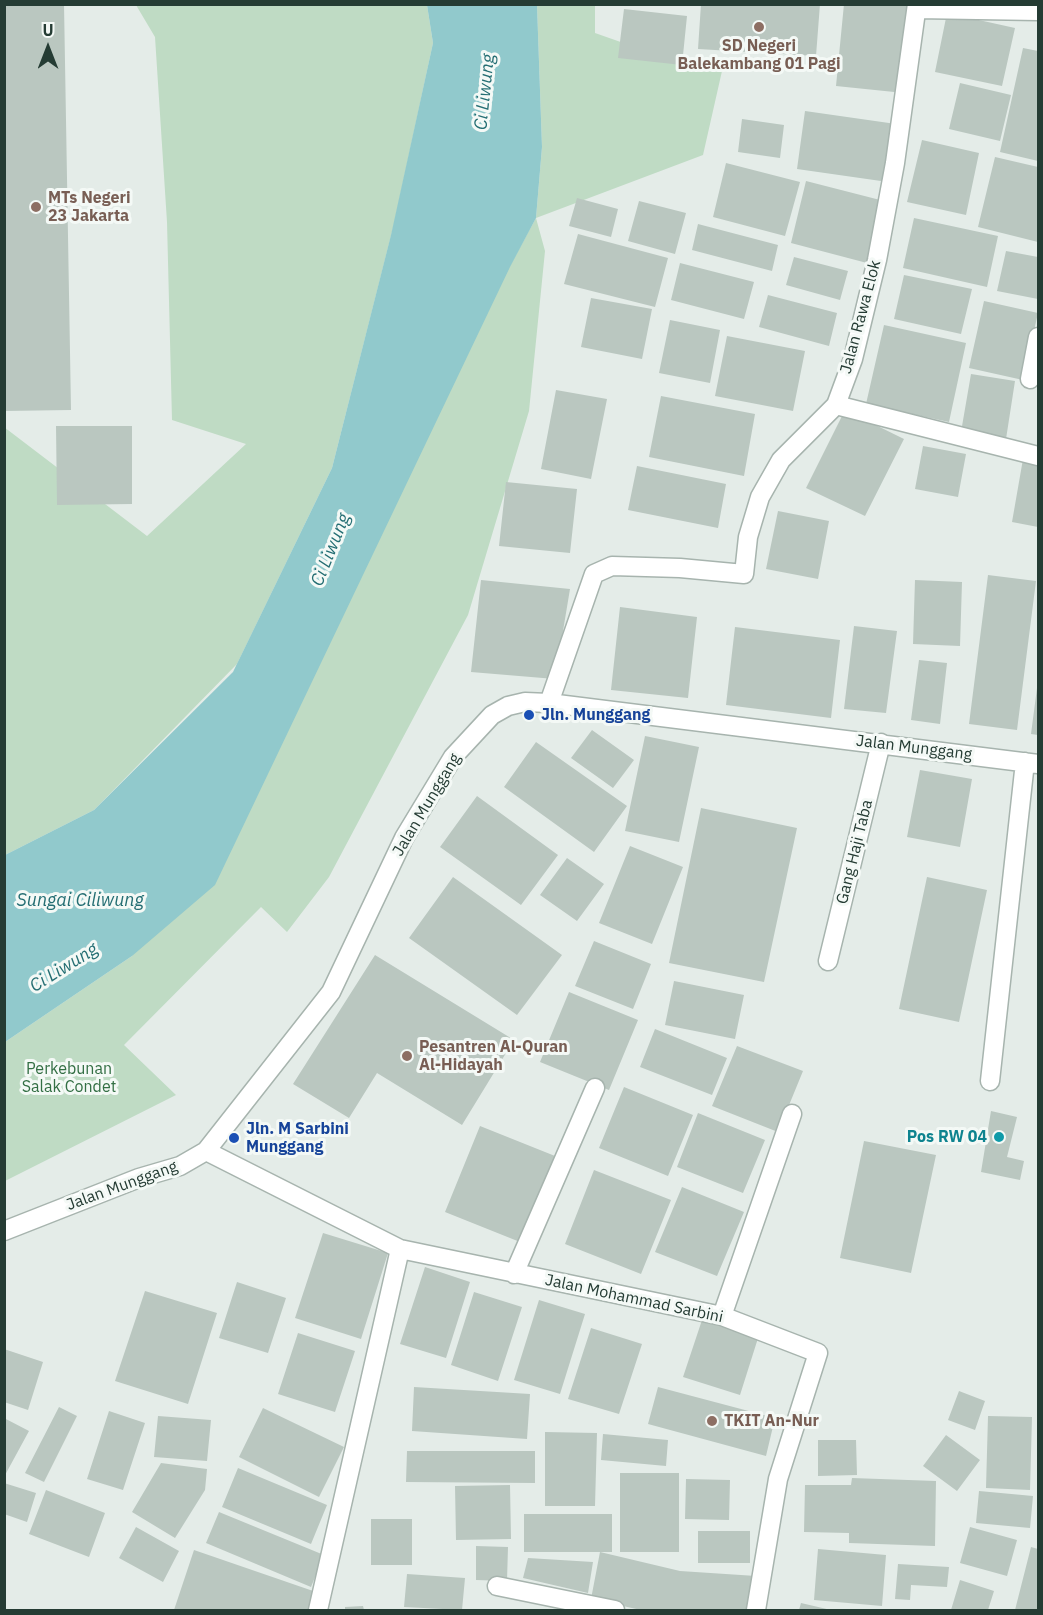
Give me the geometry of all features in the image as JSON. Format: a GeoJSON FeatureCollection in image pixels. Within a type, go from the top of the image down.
{"type":"FeatureCollection","features":[{"type":"Feature","properties":{"kind":"street","name":"Jalan Rawa Elok"},"geometry":{"type":"LineString","coordinates":[[549,703],[594,574],[612,566],[680,567],[744,574],[747,537],[760,497],[782,460],[836,405],[853,359],[877,260],[895,163],[917,7],[1038,11]]}},
{"type":"Feature","properties":{"kind":"street"},"geometry":{"type":"LineString","coordinates":[[1030,379],[1038,337]]}},
{"type":"Feature","properties":{"kind":"street"},"geometry":{"type":"LineString","coordinates":[[836,405],[1038,456]]}},
{"type":"Feature","properties":{"kind":"street","name":"Jalan Munggang"},"geometry":{"type":"LineString","coordinates":[[4,1231],[138,1178],[180,1166],[206,1151],[331,992],[404,838],[453,757],[492,715],[525,702],[549,703],[1032,763]]}},
{"type":"Feature","properties":{"kind":"street","name":"Gang Haji Taba"},"geometry":{"type":"LineString","coordinates":[[828,961],[881,743]]}},
{"type":"Feature","properties":{"kind":"street"},"geometry":{"type":"LineString","coordinates":[[990,1081],[1032,763]]}},
{"type":"Feature","properties":{"kind":"street"},"geometry":{"type":"LineString","coordinates":[[514,1274],[595,1088]]}},
{"type":"Feature","properties":{"kind":"street"},"geometry":{"type":"LineString","coordinates":[[722,1316],[792,1114]]}},
{"type":"Feature","properties":{"kind":"street","name":"Jalan Mohammad Sarbini"},"geometry":{"type":"LineString","coordinates":[[206,1151],[400,1249],[722,1316],[818,1353],[778,1479],[756,1611]]}},
{"type":"Feature","properties":{"kind":"street"},"geometry":{"type":"LineString","coordinates":[[318,1611],[400,1249]]}},
{"type":"Feature","properties":{"kind":"street"},"geometry":{"type":"LineString","coordinates":[[497,1586],[615,1611]]}},
{"type":"Feature","properties":{"kind":"green space"},"geometry":{"type":"Polygon","coordinates":[[[136,5],[427,5],[433,43],[394,224],[332,468],[237,664],[94,810],[5,855],[4,427],[147,536],[246,444],[172,420],[167,222],[155,37],[136,5]]]}},
{"type":"Feature","properties":{"kind":"green space"},"geometry":{"type":"Polygon","coordinates":[[[537,5],[595,5],[595,33],[669,59],[722,71],[703,155],[536,218],[542,147],[537,5]]]}},
{"type":"Feature","properties":{"kind":"green space","name":"Perkebunan Salak Condet"},"geometry":{"type":"Polygon","coordinates":[[[536,218],[545,251],[529,411],[468,615],[329,877],[287,932],[261,907],[124,1045],[176,1095],[5,1181],[5,1042],[132,956],[536,218]]]}},
{"type":"Feature","properties":{"kind":"water","name":"Sungai Ciliwung"},"geometry":{"type":"Polygon","coordinates":[[[427,5],[537,5],[542,147],[536,218],[510,267],[215,885],[132,956],[5,1042],[5,855],[94,810],[233,672],[332,468],[391,235],[433,43],[427,5]]]}},
{"type":"Feature","properties":{"kind":"building","name":"MTs Negeri 23 Jakarta"},"geometry":{"type":"Polygon","coordinates":[[[4,4],[64,4],[71,410],[4,411],[4,4]]]}},
{"type":"Feature","properties":{"kind":"building","name":"SD Negeri Balekambang 01 Pagi"},"geometry":{"type":"Polygon","coordinates":[[[701,4],[820,4],[816,56],[698,49],[701,4]]]}},
{"type":"Feature","properties":{"kind":"building"},"geometry":{"type":"Polygon","coordinates":[[[844,4],[913,4],[904,93],[836,86],[844,4]]]}},
{"type":"Feature","properties":{"kind":"building"},"geometry":{"type":"Polygon","coordinates":[[[624,9],[687,16],[682,65],[618,58],[624,9]]]}},
{"type":"Feature","properties":{"kind":"building"},"geometry":{"type":"Polygon","coordinates":[[[947,13],[1015,28],[1002,86],[935,72],[947,13]]]}},
{"type":"Feature","properties":{"kind":"building"},"geometry":{"type":"Polygon","coordinates":[[[1023,48],[1038,51],[1038,161],[1000,152],[1023,48]]]}},
{"type":"Feature","properties":{"kind":"building"},"geometry":{"type":"Polygon","coordinates":[[[960,83],[1011,95],[1000,141],[949,129],[960,83]]]}},
{"type":"Feature","properties":{"kind":"building"},"geometry":{"type":"Polygon","coordinates":[[[805,111],[896,124],[888,182],[797,169],[805,111]]]}},
{"type":"Feature","properties":{"kind":"building"},"geometry":{"type":"Polygon","coordinates":[[[742,119],[784,125],[780,158],[738,152],[742,119]]]}},
{"type":"Feature","properties":{"kind":"building"},"geometry":{"type":"Polygon","coordinates":[[[922,140],[979,153],[966,215],[907,202],[922,140]]]}},
{"type":"Feature","properties":{"kind":"building"},"geometry":{"type":"Polygon","coordinates":[[[995,157],[1038,167],[1038,242],[978,227],[995,157]]]}},
{"type":"Feature","properties":{"kind":"building"},"geometry":{"type":"Polygon","coordinates":[[[726,163],[800,182],[785,236],[713,217],[726,163]]]}},
{"type":"Feature","properties":{"kind":"building"},"geometry":{"type":"Polygon","coordinates":[[[806,181],[884,201],[867,263],[791,243],[806,181]]]}},
{"type":"Feature","properties":{"kind":"building"},"geometry":{"type":"Polygon","coordinates":[[[577,198],[618,209],[611,237],[569,226],[577,198]]]}},
{"type":"Feature","properties":{"kind":"building"},"geometry":{"type":"Polygon","coordinates":[[[639,201],[686,213],[675,254],[628,241],[639,201]]]}},
{"type":"Feature","properties":{"kind":"building"},"geometry":{"type":"Polygon","coordinates":[[[914,218],[998,236],[987,287],[903,268],[914,218]]]}},
{"type":"Feature","properties":{"kind":"building"},"geometry":{"type":"Polygon","coordinates":[[[698,224],[778,245],[772,271],[692,250],[698,224]]]}},
{"type":"Feature","properties":{"kind":"building"},"geometry":{"type":"Polygon","coordinates":[[[578,234],[668,258],[655,307],[564,284],[578,234]]]}},
{"type":"Feature","properties":{"kind":"building"},"geometry":{"type":"Polygon","coordinates":[[[1006,251],[1038,257],[1038,299],[997,291],[1006,251]]]}},
{"type":"Feature","properties":{"kind":"building"},"geometry":{"type":"Polygon","coordinates":[[[794,257],[848,271],[840,300],[786,285],[794,257]]]}},
{"type":"Feature","properties":{"kind":"building"},"geometry":{"type":"Polygon","coordinates":[[[680,263],[754,282],[744,319],[671,300],[680,263]]]}},
{"type":"Feature","properties":{"kind":"building"},"geometry":{"type":"Polygon","coordinates":[[[904,275],[972,289],[961,334],[894,319],[904,275]]]}},
{"type":"Feature","properties":{"kind":"building"},"geometry":{"type":"Polygon","coordinates":[[[768,295],[837,313],[829,346],[759,327],[768,295]]]}},
{"type":"Feature","properties":{"kind":"building"},"geometry":{"type":"Polygon","coordinates":[[[591,298],[652,309],[642,359],[581,347],[591,298]]]}},
{"type":"Feature","properties":{"kind":"building"},"geometry":{"type":"Polygon","coordinates":[[[984,301],[1038,313],[1023,380],[969,368],[984,301]]]}},
{"type":"Feature","properties":{"kind":"building"},"geometry":{"type":"Polygon","coordinates":[[[670,320],[720,330],[710,383],[659,373],[670,320]]]}},
{"type":"Feature","properties":{"kind":"building"},"geometry":{"type":"Polygon","coordinates":[[[884,325],[966,343],[949,422],[866,404],[884,325]]]}},
{"type":"Feature","properties":{"kind":"building"},"geometry":{"type":"Polygon","coordinates":[[[727,336],[805,351],[793,411],[715,396],[727,336]]]}},
{"type":"Feature","properties":{"kind":"building"},"geometry":{"type":"Polygon","coordinates":[[[971,374],[1015,381],[1006,439],[961,432],[971,374]]]}},
{"type":"Feature","properties":{"kind":"building"},"geometry":{"type":"Polygon","coordinates":[[[556,390],[607,399],[591,479],[541,469],[556,390]]]}},
{"type":"Feature","properties":{"kind":"building"},"geometry":{"type":"Polygon","coordinates":[[[661,396],[755,414],[744,476],[649,457],[661,396]]]}},
{"type":"Feature","properties":{"kind":"building"},"geometry":{"type":"Polygon","coordinates":[[[845,410],[904,439],[865,516],[806,488],[845,410]]]}},
{"type":"Feature","properties":{"kind":"building"},"geometry":{"type":"Polygon","coordinates":[[[56,426],[132,426],[132,504],[57,505],[56,426]]]}},
{"type":"Feature","properties":{"kind":"building"},"geometry":{"type":"Polygon","coordinates":[[[923,446],[966,454],[958,497],[915,489],[923,446]]]}},
{"type":"Feature","properties":{"kind":"building"},"geometry":{"type":"Polygon","coordinates":[[[1023,459],[1038,461],[1038,527],[1012,522],[1023,459]]]}},
{"type":"Feature","properties":{"kind":"building"},"geometry":{"type":"Polygon","coordinates":[[[637,466],[726,484],[718,528],[628,510],[637,466]]]}},
{"type":"Feature","properties":{"kind":"building"},"geometry":{"type":"Polygon","coordinates":[[[506,482],[577,489],[570,553],[499,546],[506,482]]]}},
{"type":"Feature","properties":{"kind":"building"},"geometry":{"type":"Polygon","coordinates":[[[778,511],[829,521],[818,579],[766,569],[778,511]]]}},
{"type":"Feature","properties":{"kind":"building"},"geometry":{"type":"Polygon","coordinates":[[[988,575],[1036,581],[1017,730],[969,724],[988,575]]]}},
{"type":"Feature","properties":{"kind":"building"},"geometry":{"type":"Polygon","coordinates":[[[481,580],[570,589],[555,679],[471,672],[481,580]]]}},
{"type":"Feature","properties":{"kind":"building"},"geometry":{"type":"Polygon","coordinates":[[[915,580],[962,582],[960,646],[913,644],[915,580]]]}},
{"type":"Feature","properties":{"kind":"building"},"geometry":{"type":"Polygon","coordinates":[[[620,607],[697,617],[688,698],[611,690],[620,607]]]}},
{"type":"Feature","properties":{"kind":"building"},"geometry":{"type":"Polygon","coordinates":[[[854,626],[897,631],[886,713],[844,709],[854,626]]]}},
{"type":"Feature","properties":{"kind":"building"},"geometry":{"type":"Polygon","coordinates":[[[735,627],[840,640],[831,718],[726,705],[735,627]]]}},
{"type":"Feature","properties":{"kind":"building"},"geometry":{"type":"Polygon","coordinates":[[[919,660],[947,663],[940,724],[911,720],[919,660]]]}},
{"type":"Feature","properties":{"kind":"building"},"geometry":{"type":"Polygon","coordinates":[[[1038,688],[1038,735],[1031,734],[1038,688]]]}},
{"type":"Feature","properties":{"kind":"building"},"geometry":{"type":"Polygon","coordinates":[[[592,730],[634,760],[613,788],[571,758],[592,730]]]}},
{"type":"Feature","properties":{"kind":"building"},"geometry":{"type":"Polygon","coordinates":[[[645,736],[699,747],[679,842],[625,831],[645,736]]]}},
{"type":"Feature","properties":{"kind":"building"},"geometry":{"type":"Polygon","coordinates":[[[536,742],[627,806],[594,852],[504,787],[536,742]]]}},
{"type":"Feature","properties":{"kind":"building"},"geometry":{"type":"Polygon","coordinates":[[[920,770],[972,779],[960,847],[907,837],[920,770]]]}},
{"type":"Feature","properties":{"kind":"building"},"geometry":{"type":"Polygon","coordinates":[[[477,796],[558,855],[521,905],[440,847],[477,796]]]}},
{"type":"Feature","properties":{"kind":"building"},"geometry":{"type":"Polygon","coordinates":[[[701,808],[797,828],[764,982],[669,963],[701,808]]]}},
{"type":"Feature","properties":{"kind":"building"},"geometry":{"type":"Polygon","coordinates":[[[630,846],[683,867],[652,944],[599,923],[630,846]]]}},
{"type":"Feature","properties":{"kind":"building"},"geometry":{"type":"Polygon","coordinates":[[[567,858],[604,884],[577,921],[540,895],[567,858]]]}},
{"type":"Feature","properties":{"kind":"building"},"geometry":{"type":"Polygon","coordinates":[[[453,877],[562,955],[517,1015],[409,938],[453,877]]]}},
{"type":"Feature","properties":{"kind":"building"},"geometry":{"type":"Polygon","coordinates":[[[927,877],[987,890],[959,1022],[899,1009],[927,877]]]}},
{"type":"Feature","properties":{"kind":"building"},"geometry":{"type":"Polygon","coordinates":[[[594,941],[651,964],[633,1009],[575,986],[594,941]]]}},
{"type":"Feature","properties":{"kind":"building","name":"Pesantren Al-Quran Al-Hidayah"},"geometry":{"type":"Polygon","coordinates":[[[375,955],[514,1040],[462,1125],[377,1073],[349,1118],[293,1084],[375,955]]]}},
{"type":"Feature","properties":{"kind":"building"},"geometry":{"type":"Polygon","coordinates":[[[674,981],[744,995],[735,1039],[665,1025],[674,981]]]}},
{"type":"Feature","properties":{"kind":"building"},"geometry":{"type":"Polygon","coordinates":[[[569,992],[638,1020],[609,1090],[540,1062],[569,992]]]}},
{"type":"Feature","properties":{"kind":"building"},"geometry":{"type":"Polygon","coordinates":[[[655,1029],[727,1058],[712,1095],[640,1067],[655,1029]]]}},
{"type":"Feature","properties":{"kind":"building"},"geometry":{"type":"Polygon","coordinates":[[[737,1046],[803,1071],[778,1132],[712,1106],[737,1046]]]}},
{"type":"Feature","properties":{"kind":"building"},"geometry":{"type":"Polygon","coordinates":[[[624,1087],[693,1115],[668,1176],[599,1148],[624,1087]]]}},
{"type":"Feature","properties":{"kind":"building","name":"Pos RW 04"},"geometry":{"type":"Polygon","coordinates":[[[991,1111],[1017,1117],[1007,1157],[1024,1161],[1020,1180],[981,1172],[991,1111]]]}},
{"type":"Feature","properties":{"kind":"building"},"geometry":{"type":"Polygon","coordinates":[[[698,1113],[765,1140],[743,1193],[677,1167],[698,1113]]]}},
{"type":"Feature","properties":{"kind":"building"},"geometry":{"type":"Polygon","coordinates":[[[480,1126],[555,1156],[520,1242],[445,1212],[480,1126]]]}},
{"type":"Feature","properties":{"kind":"building"},"geometry":{"type":"Polygon","coordinates":[[[864,1141],[936,1155],[911,1273],[840,1258],[864,1141]]]}},
{"type":"Feature","properties":{"kind":"building"},"geometry":{"type":"Polygon","coordinates":[[[594,1170],[671,1200],[641,1274],[565,1244],[594,1170]]]}},
{"type":"Feature","properties":{"kind":"building"},"geometry":{"type":"Polygon","coordinates":[[[682,1187],[744,1212],[717,1276],[655,1252],[682,1187]]]}},
{"type":"Feature","properties":{"kind":"building"},"geometry":{"type":"Polygon","coordinates":[[[323,1233],[388,1253],[361,1339],[295,1318],[323,1233]]]}},
{"type":"Feature","properties":{"kind":"building"},"geometry":{"type":"Polygon","coordinates":[[[425,1267],[470,1282],[446,1358],[400,1344],[425,1267]]]}},
{"type":"Feature","properties":{"kind":"building"},"geometry":{"type":"Polygon","coordinates":[[[237,1282],[286,1298],[268,1353],[219,1338],[237,1282]]]}},
{"type":"Feature","properties":{"kind":"building"},"geometry":{"type":"Polygon","coordinates":[[[145,1291],[217,1313],[188,1404],[115,1381],[145,1291]]]}},
{"type":"Feature","properties":{"kind":"building"},"geometry":{"type":"Polygon","coordinates":[[[474,1292],[522,1307],[498,1381],[451,1365],[474,1292]]]}},
{"type":"Feature","properties":{"kind":"building"},"geometry":{"type":"Polygon","coordinates":[[[539,1300],[585,1314],[560,1394],[514,1380],[539,1300]]]}},
{"type":"Feature","properties":{"kind":"building"},"geometry":{"type":"Polygon","coordinates":[[[703,1317],[759,1335],[740,1395],[683,1377],[703,1317]]]}},
{"type":"Feature","properties":{"kind":"building"},"geometry":{"type":"Polygon","coordinates":[[[591,1328],[642,1344],[619,1414],[568,1399],[591,1328]]]}},
{"type":"Feature","properties":{"kind":"building"},"geometry":{"type":"Polygon","coordinates":[[[298,1333],[355,1351],[335,1412],[278,1394],[298,1333]]]}},
{"type":"Feature","properties":{"kind":"building"},"geometry":{"type":"Polygon","coordinates":[[[4,1349],[43,1362],[28,1410],[4,1402],[4,1349]]]}},
{"type":"Feature","properties":{"kind":"building"},"geometry":{"type":"Polygon","coordinates":[[[414,1387],[530,1394],[527,1439],[412,1431],[414,1387]]]}},
{"type":"Feature","properties":{"kind":"building","name":"TKIT An-Nur"},"geometry":{"type":"Polygon","coordinates":[[[658,1387],[775,1418],[766,1456],[648,1424],[658,1387]]]}},
{"type":"Feature","properties":{"kind":"building"},"geometry":{"type":"Polygon","coordinates":[[[959,1391],[985,1401],[975,1430],[948,1420],[959,1391]]]}},
{"type":"Feature","properties":{"kind":"building"},"geometry":{"type":"Polygon","coordinates":[[[59,1407],[77,1416],[44,1482],[25,1473],[59,1407]]]}},
{"type":"Feature","properties":{"kind":"building"},"geometry":{"type":"Polygon","coordinates":[[[263,1408],[344,1447],[319,1497],[239,1457],[263,1408]]]}},
{"type":"Feature","properties":{"kind":"building"},"geometry":{"type":"Polygon","coordinates":[[[109,1411],[145,1423],[123,1490],[87,1479],[109,1411]]]}},
{"type":"Feature","properties":{"kind":"building"},"geometry":{"type":"Polygon","coordinates":[[[158,1416],[211,1420],[207,1461],[154,1457],[158,1416]]]}},
{"type":"Feature","properties":{"kind":"building"},"geometry":{"type":"Polygon","coordinates":[[[988,1416],[1032,1417],[1030,1490],[986,1488],[988,1416]]]}},
{"type":"Feature","properties":{"kind":"building"},"geometry":{"type":"Polygon","coordinates":[[[4,1418],[29,1431],[4,1477],[4,1418]]]}},
{"type":"Feature","properties":{"kind":"building"},"geometry":{"type":"Polygon","coordinates":[[[545,1432],[597,1433],[595,1506],[545,1506],[545,1432]]]}},
{"type":"Feature","properties":{"kind":"building"},"geometry":{"type":"Polygon","coordinates":[[[603,1434],[668,1440],[666,1466],[601,1460],[603,1434]]]}},
{"type":"Feature","properties":{"kind":"building"},"geometry":{"type":"Polygon","coordinates":[[[946,1435],[980,1460],[957,1491],[923,1466],[946,1435]]]}},
{"type":"Feature","properties":{"kind":"building"},"geometry":{"type":"Polygon","coordinates":[[[818,1440],[856,1440],[857,1475],[818,1476],[818,1440]]]}},
{"type":"Feature","properties":{"kind":"building"},"geometry":{"type":"Polygon","coordinates":[[[407,1451],[535,1451],[535,1483],[406,1482],[407,1451]]]}},
{"type":"Feature","properties":{"kind":"building"},"geometry":{"type":"Polygon","coordinates":[[[161,1463],[207,1469],[205,1490],[175,1538],[132,1512],[161,1463]]]}},
{"type":"Feature","properties":{"kind":"building"},"geometry":{"type":"Polygon","coordinates":[[[238,1468],[327,1505],[311,1544],[222,1507],[238,1468]]]}},
{"type":"Feature","properties":{"kind":"building"},"geometry":{"type":"Polygon","coordinates":[[[620,1473],[679,1473],[679,1552],[620,1552],[620,1473]]]}},
{"type":"Feature","properties":{"kind":"building"},"geometry":{"type":"Polygon","coordinates":[[[852,1478],[936,1481],[935,1546],[849,1543],[849,1533],[804,1532],[805,1485],[851,1485],[852,1478]]]}},
{"type":"Feature","properties":{"kind":"building"},"geometry":{"type":"Polygon","coordinates":[[[686,1479],[730,1480],[729,1520],[685,1519],[686,1479]]]}},
{"type":"Feature","properties":{"kind":"building"},"geometry":{"type":"Polygon","coordinates":[[[4,1483],[36,1493],[27,1522],[4,1514],[4,1483]]]}},
{"type":"Feature","properties":{"kind":"building"},"geometry":{"type":"Polygon","coordinates":[[[510,1485],[511,1539],[456,1540],[455,1486],[510,1485]]]}},
{"type":"Feature","properties":{"kind":"building"},"geometry":{"type":"Polygon","coordinates":[[[46,1490],[105,1513],[89,1557],[29,1534],[46,1490]]]}},
{"type":"Feature","properties":{"kind":"building"},"geometry":{"type":"Polygon","coordinates":[[[979,1491],[1033,1496],[1030,1528],[976,1523],[979,1491]]]}},
{"type":"Feature","properties":{"kind":"building"},"geometry":{"type":"Polygon","coordinates":[[[219,1512],[324,1555],[311,1587],[206,1543],[219,1512]]]}},
{"type":"Feature","properties":{"kind":"building"},"geometry":{"type":"Polygon","coordinates":[[[524,1514],[612,1514],[612,1552],[524,1552],[524,1514]]]}},
{"type":"Feature","properties":{"kind":"building"},"geometry":{"type":"Polygon","coordinates":[[[371,1519],[412,1519],[412,1565],[371,1565],[371,1519]]]}},
{"type":"Feature","properties":{"kind":"building"},"geometry":{"type":"Polygon","coordinates":[[[136,1527],[179,1551],[163,1582],[119,1558],[136,1527]]]}},
{"type":"Feature","properties":{"kind":"building"},"geometry":{"type":"Polygon","coordinates":[[[970,1527],[1017,1540],[1007,1576],[960,1563],[970,1527]]]}},
{"type":"Feature","properties":{"kind":"building"},"geometry":{"type":"Polygon","coordinates":[[[698,1531],[750,1531],[750,1563],[698,1563],[698,1531]]]}},
{"type":"Feature","properties":{"kind":"building"},"geometry":{"type":"Polygon","coordinates":[[[476,1546],[508,1547],[507,1581],[476,1580],[476,1546]]]}},
{"type":"Feature","properties":{"kind":"building"},"geometry":{"type":"Polygon","coordinates":[[[1031,1547],[1038,1549],[1038,1610],[1015,1610],[1031,1547]]]}},
{"type":"Feature","properties":{"kind":"building"},"geometry":{"type":"Polygon","coordinates":[[[818,1549],[886,1555],[882,1606],[814,1600],[818,1549]]]}},
{"type":"Feature","properties":{"kind":"building"},"geometry":{"type":"Polygon","coordinates":[[[194,1550],[316,1592],[309,1610],[174,1610],[194,1550]]]}},
{"type":"Feature","properties":{"kind":"building"},"geometry":{"type":"Polygon","coordinates":[[[600,1552],[680,1571],[756,1576],[753,1610],[641,1610],[591,1599],[600,1552]]]}},
{"type":"Feature","properties":{"kind":"building"},"geometry":{"type":"Polygon","coordinates":[[[528,1558],[593,1562],[588,1593],[523,1578],[528,1558]]]}},
{"type":"Feature","properties":{"kind":"building"},"geometry":{"type":"Polygon","coordinates":[[[898,1564],[949,1567],[947,1587],[911,1585],[910,1600],[895,1599],[898,1564]]]}},
{"type":"Feature","properties":{"kind":"building"},"geometry":{"type":"Polygon","coordinates":[[[407,1574],[465,1578],[462,1610],[404,1607],[407,1574]]]}},
{"type":"Feature","properties":{"kind":"building"},"geometry":{"type":"Polygon","coordinates":[[[960,1580],[994,1591],[988,1610],[951,1610],[960,1580]]]}},
{"type":"Feature","properties":{"kind":"building"},"geometry":{"type":"Polygon","coordinates":[[[801,1603],[831,1610],[799,1610],[801,1603]]]}},
{"type":"Feature","properties":{"kind":"building"},"geometry":{"type":"Polygon","coordinates":[[[363,1606],[364,1610],[345,1610],[345,1607],[363,1606]]]}},
{"type":"Feature","properties":{"kind":"place","name":"SD Negeri Balekambang 01 Pagi"},"geometry":{"type":"Point","coordinates":[759,27]}},
{"type":"Feature","properties":{"kind":"place","name":"MTs Negeri 23 Jakarta"},"geometry":{"type":"Point","coordinates":[36,207]}},
{"type":"Feature","properties":{"kind":"place","name":"Jln. Munggang"},"geometry":{"type":"Point","coordinates":[529,715]}},
{"type":"Feature","properties":{"kind":"place","name":"Pesantren Al-Quran Al-Hidayah"},"geometry":{"type":"Point","coordinates":[407,1056]}},
{"type":"Feature","properties":{"kind":"place","name":"Pos RW 04"},"geometry":{"type":"Point","coordinates":[999,1137]}},
{"type":"Feature","properties":{"kind":"place","name":"Jln. M Sarbini Munggang"},"geometry":{"type":"Point","coordinates":[234,1138]}},
{"type":"Feature","properties":{"kind":"place","name":"TKIT An-Nur"},"geometry":{"type":"Point","coordinates":[712,1421]}},
{"type":"Feature","properties":{"kind":"water label","name":"Ci Liwung"},"geometry":{"type":"Point","coordinates":[485,92]}},
{"type":"Feature","properties":{"kind":"water label","name":"Ci Liwung"},"geometry":{"type":"Point","coordinates":[331,550]}},
{"type":"Feature","properties":{"kind":"water label","name":"Ci Liwung"},"geometry":{"type":"Point","coordinates":[64,968]}}]}
